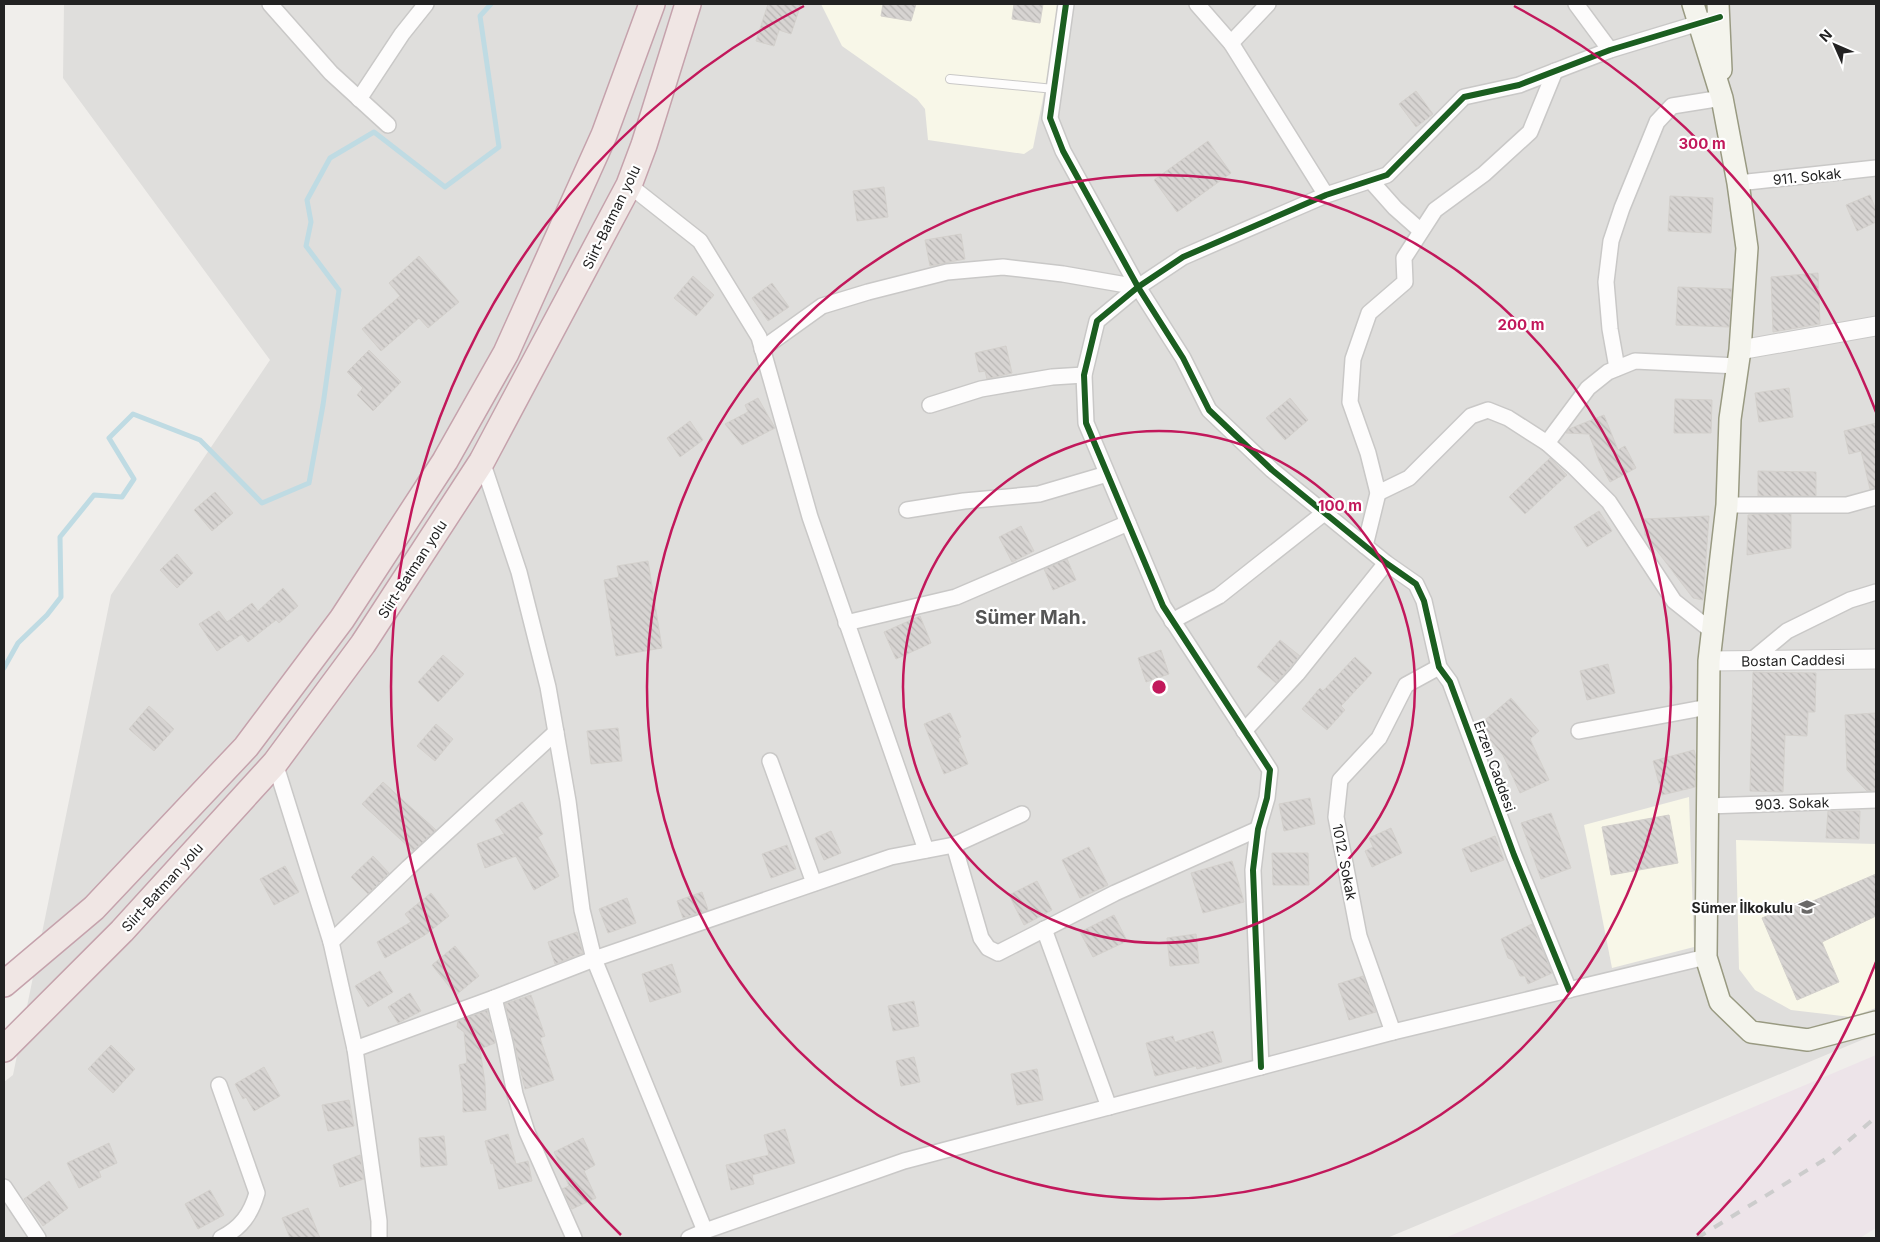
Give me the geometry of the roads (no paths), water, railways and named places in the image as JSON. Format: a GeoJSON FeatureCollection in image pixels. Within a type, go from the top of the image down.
{"type":"FeatureCollection","features":[{"type":"Feature","properties":{"kind":"highway"},"geometry":{"type":"LineString","coordinates":[[4,984],[94,908],[246,747],[348,610],[445,461],[506,353],[604,135],[652,4]]}},
{"type":"Feature","properties":{"kind":"highway","name":"Siirt-Batman yolu"},"geometry":{"type":"LineString","coordinates":[[4,1050],[122,931],[275,763],[363,644],[482,461],[629,185],[644,145],[688,4]]}},
{"type":"Feature","properties":{"kind":"main road"},"geometry":{"type":"LineString","coordinates":[[1719,11],[1722,98]]}},
{"type":"Feature","properties":{"kind":"main road"},"geometry":{"type":"LineString","coordinates":[[1696,13],[1722,98],[1738,183],[1747,248],[1739,358],[1730,419],[1727,505],[1709,661],[1706,957],[1720,1002],[1751,1032],[1808,1040],[1876,1022]]}},
{"type":"Feature","properties":{"kind":"street"},"geometry":{"type":"LineString","coordinates":[[270,4],[331,73],[388,125]]}},
{"type":"Feature","properties":{"kind":"street"},"geometry":{"type":"LineString","coordinates":[[360,99],[402,34],[426,4]]}},
{"type":"Feature","properties":{"kind":"street","name":"Erzen Caddesi"},"geometry":{"type":"LineString","coordinates":[[1066,4],[1050,118],[1063,151],[1138,287],[1183,358],[1209,410],[1272,470],[1386,563],[1416,584],[1424,601],[1439,667],[1450,682],[1514,855],[1569,990]]}},
{"type":"Feature","properties":{"kind":"street"},"geometry":{"type":"LineString","coordinates":[[1197,4],[1231,43],[1326,195]]}},
{"type":"Feature","properties":{"kind":"street"},"geometry":{"type":"LineString","coordinates":[[1231,43],[1268,4]]}},
{"type":"Feature","properties":{"kind":"street"},"geometry":{"type":"LineString","coordinates":[[1576,4],[1610,50]]}},
{"type":"Feature","properties":{"kind":"street"},"geometry":{"type":"LineString","coordinates":[[1261,1067],[1253,870],[1258,829],[1267,798],[1270,770],[1163,606],[1086,423],[1084,375],[1097,321],[1138,287],[1183,257],[1326,195],[1388,175],[1464,97],[1519,85],[1610,50],[1696,13],[1719,11]]}},
{"type":"Feature","properties":{"kind":"street"},"geometry":{"type":"LineString","coordinates":[[1365,546],[1378,493],[1368,453],[1350,402],[1353,359],[1369,313],[1405,282],[1404,258],[1435,210],[1484,174],[1530,132],[1555,71]]}},
{"type":"Feature","properties":{"kind":"street"},"geometry":{"type":"LineString","coordinates":[[1617,368],[1610,329],[1606,282],[1611,241],[1622,208],[1657,122],[1672,106],[1722,98]]}},
{"type":"Feature","properties":{"kind":"street","name":"911. Sokak"},"geometry":{"type":"LineString","coordinates":[[1738,183],[1876,168]]}},
{"type":"Feature","properties":{"kind":"street"},"geometry":{"type":"LineString","coordinates":[[1371,180],[1395,208],[1421,231]]}},
{"type":"Feature","properties":{"kind":"street"},"geometry":{"type":"LineString","coordinates":[[629,185],[700,241],[759,337],[810,517],[926,850]]}},
{"type":"Feature","properties":{"kind":"street"},"geometry":{"type":"LineString","coordinates":[[762,349],[822,306],[947,272],[1003,267],[1062,274],[1138,287]]}},
{"type":"Feature","properties":{"kind":"street"},"geometry":{"type":"LineString","coordinates":[[1547,443],[1588,388],[1608,372],[1635,361],[1739,358],[1876,326]]}},
{"type":"Feature","properties":{"kind":"street"},"geometry":{"type":"LineString","coordinates":[[930,405],[981,389],[1052,377],[1084,375]]}},
{"type":"Feature","properties":{"kind":"street"},"geometry":{"type":"LineString","coordinates":[[1378,493],[1409,478],[1471,416],[1488,410],[1508,418],[1547,443],[1609,502],[1674,601],[1712,632]]}},
{"type":"Feature","properties":{"kind":"street"},"geometry":{"type":"LineString","coordinates":[[482,461],[519,572],[548,687],[568,801],[582,910],[594,959],[706,1231]]}},
{"type":"Feature","properties":{"kind":"street"},"geometry":{"type":"LineString","coordinates":[[907,510],[964,501],[1039,494],[1108,474]]}},
{"type":"Feature","properties":{"kind":"street"},"geometry":{"type":"LineString","coordinates":[[1727,505],[1847,505],[1876,497]]}},
{"type":"Feature","properties":{"kind":"street"},"geometry":{"type":"LineString","coordinates":[[1172,621],[1218,596],[1324,513]]}},
{"type":"Feature","properties":{"kind":"street"},"geometry":{"type":"LineString","coordinates":[[846,623],[956,597],[1128,524]]}},
{"type":"Feature","properties":{"kind":"street"},"geometry":{"type":"LineString","coordinates":[[1244,731],[1297,674],[1386,563]]}},
{"type":"Feature","properties":{"kind":"street"},"geometry":{"type":"LineString","coordinates":[[1752,660],[1787,630],[1850,600],[1876,592]]}},
{"type":"Feature","properties":{"kind":"street","name":"Bostan Caddesi"},"geometry":{"type":"LineString","coordinates":[[1709,661],[1876,659]]}},
{"type":"Feature","properties":{"kind":"street","name":"1012. Sokak"},"geometry":{"type":"LineString","coordinates":[[1394,1032],[1359,936],[1336,817],[1340,780],[1379,738],[1406,685],[1439,667]]}},
{"type":"Feature","properties":{"kind":"street"},"geometry":{"type":"LineString","coordinates":[[1579,731],[1708,707]]}},
{"type":"Feature","properties":{"kind":"street"},"geometry":{"type":"LineString","coordinates":[[331,942],[408,868],[556,732]]}},
{"type":"Feature","properties":{"kind":"street"},"geometry":{"type":"LineString","coordinates":[[770,761],[814,883]]}},
{"type":"Feature","properties":{"kind":"street"},"geometry":{"type":"LineString","coordinates":[[275,763],[331,942],[355,1049],[380,1238]]}},
{"type":"Feature","properties":{"kind":"street","name":"903. Sokak"},"geometry":{"type":"LineString","coordinates":[[1707,806],[1876,800]]}},
{"type":"Feature","properties":{"kind":"street"},"geometry":{"type":"LineString","coordinates":[[355,1049],[594,959],[814,883],[891,857],[954,845],[1022,814]]}},
{"type":"Feature","properties":{"kind":"street"},"geometry":{"type":"LineString","coordinates":[[954,845],[981,938],[988,948],[998,953],[1115,893],[1258,829]]}},
{"type":"Feature","properties":{"kind":"street"},"geometry":{"type":"LineString","coordinates":[[1044,929],[1109,1107]]}},
{"type":"Feature","properties":{"kind":"street"},"geometry":{"type":"LineString","coordinates":[[689,1238],[904,1162],[1394,1032],[1706,957]]}},
{"type":"Feature","properties":{"kind":"street"},"geometry":{"type":"LineString","coordinates":[[494,998],[515,1094],[527,1132],[574,1238]]}},
{"type":"Feature","properties":{"kind":"street"},"geometry":{"type":"LineString","coordinates":[[219,1085],[257,1193],[253,1206],[245,1220],[221,1238]]}},
{"type":"Feature","properties":{"kind":"street"},"geometry":{"type":"LineString","coordinates":[[4,1186],[38,1238]]}},
{"type":"Feature","properties":{"kind":"lane"},"geometry":{"type":"LineString","coordinates":[[950,79],[1054,89]]}},
{"type":"Feature","properties":{"kind":"waterway"},"geometry":{"type":"LineString","coordinates":[[4,668],[18,643],[47,615],[61,597],[60,537],[94,495],[122,497],[134,479],[109,438],[133,414],[200,440],[262,503],[309,483],[323,405],[339,290],[306,246],[311,222],[307,200],[330,158],[374,132],[445,187],[499,147],[480,16],[491,4]]}},
{"type":"Feature","properties":{"kind":"railway"},"geometry":{"type":"LineString","coordinates":[[1697,1238],[1832,1155],[1876,1117]]}},
{"type":"Feature","properties":{"kind":"place","name":"Sümer İlkokulu"},"geometry":{"type":"Point","coordinates":[1807,907]}},
{"type":"Feature","properties":{"kind":"district","name":"Sümer Mah."},"geometry":{"type":"Point","coordinates":[1031,617]}}]}
